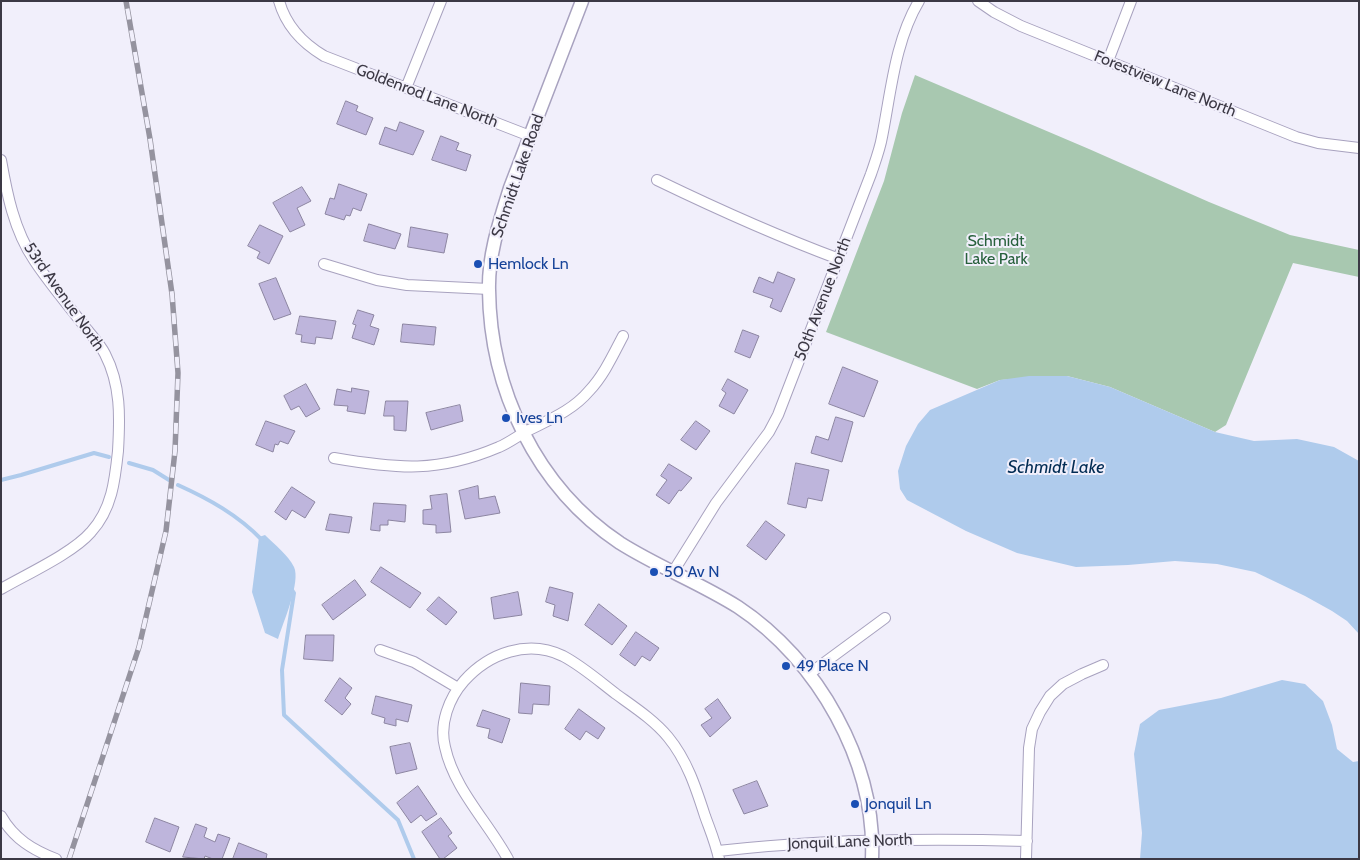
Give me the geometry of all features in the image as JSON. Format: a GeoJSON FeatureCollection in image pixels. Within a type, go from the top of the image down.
{"type":"FeatureCollection","features":[{"type":"Feature","properties":{"kind":"street","name":"Goldenrod Lane North"},"geometry":{"type":"LineString","coordinates":[[279,1],[285,18],[294,32],[308,47],[324,56],[530,136]]}},
{"type":"Feature","properties":{"kind":"street"},"geometry":{"type":"LineString","coordinates":[[406,88],[441,1]]}},
{"type":"Feature","properties":{"kind":"street","name":"Schmidt Lake Road"},"geometry":{"type":"LineString","coordinates":[[582,1],[500,219],[492,257],[489,289],[493,341],[501,378],[514,416],[534,453],[558,486],[587,516],[620,543],[740,608],[769,631],[793,654],[809,674],[845,731],[859,768],[868,808],[872,859]]}},
{"type":"Feature","properties":{"kind":"street","name":"50th Avenue North"},"geometry":{"type":"LineString","coordinates":[[673,572],[716,503],[769,432],[778,415],[874,165],[882,140],[901,43],[908,22],[920,1]]}},
{"type":"Feature","properties":{"kind":"street","name":"Forestview Lane North"},"geometry":{"type":"LineString","coordinates":[[978,1],[1021,26],[1296,137],[1318,143],[1359,148]]}},
{"type":"Feature","properties":{"kind":"street"},"geometry":{"type":"LineString","coordinates":[[1108,61],[1131,1]]}},
{"type":"Feature","properties":{"kind":"street","name":"53rd Avenue North"},"geometry":{"type":"LineString","coordinates":[[1,160],[11,208],[20,234],[33,259],[105,354],[118,396],[120,418],[113,490],[105,512],[91,532],[72,548],[1,589]]}},
{"type":"Feature","properties":{"kind":"street"},"geometry":{"type":"LineString","coordinates":[[658,180],[741,220],[839,259]]}},
{"type":"Feature","properties":{"kind":"street"},"geometry":{"type":"LineString","coordinates":[[324,264],[376,280],[407,285],[489,289]]}},
{"type":"Feature","properties":{"kind":"street"},"geometry":{"type":"LineString","coordinates":[[334,458],[374,465],[402,467],[443,465],[473,457],[501,446],[575,406],[601,377],[623,336]]}},
{"type":"Feature","properties":{"kind":"street"},"geometry":{"type":"LineString","coordinates":[[809,674],[885,618]]}},
{"type":"Feature","properties":{"kind":"street","name":"Jonquil Lane North"},"geometry":{"type":"LineString","coordinates":[[508,859],[499,842],[458,782],[444,745],[444,721],[451,700],[458,688],[474,670],[488,660],[503,653],[524,648],[543,650],[562,656],[582,668],[653,722],[669,737],[691,774],[719,855],[777,844],[955,839],[1027,841]]}},
{"type":"Feature","properties":{"kind":"street"},"geometry":{"type":"LineString","coordinates":[[380,650],[414,662],[458,688]]}},
{"type":"Feature","properties":{"kind":"street"},"geometry":{"type":"LineString","coordinates":[[1026,859],[1029,748],[1032,729],[1050,696],[1063,684],[1103,665]]}},
{"type":"Feature","properties":{"kind":"street"},"geometry":{"type":"LineString","coordinates":[[1,816],[13,835],[26,845],[56,859]]}},
{"type":"Feature","properties":{"kind":"green space","name":"Schmidt Lake Park"},"geometry":{"type":"Polygon","coordinates":[[[915,75],[1290,235],[1359,250],[1359,277],[1293,263],[1226,425],[1215,432],[1110,387],[1067,376],[1000,380],[977,389],[826,332],[884,181],[902,113],[915,75]]]}},
{"type":"Feature","properties":{"kind":"water","name":"Schmidt Lake"},"geometry":{"type":"Polygon","coordinates":[[[1029,376],[1067,376],[1110,387],[1215,432],[1254,441],[1297,439],[1334,447],[1359,461],[1359,634],[1347,621],[1332,611],[1255,572],[1217,564],[1175,561],[1076,567],[1017,553],[966,531],[907,500],[900,489],[898,471],[906,446],[918,424],[930,410],[1000,380],[1029,376]]]}},
{"type":"Feature","properties":{"kind":"water"},"geometry":{"type":"Polygon","coordinates":[[[265,535],[288,558],[296,574],[293,592],[278,639],[265,633],[252,592],[259,537],[265,535]]]}},
{"type":"Feature","properties":{"kind":"water"},"geometry":{"type":"Polygon","coordinates":[[[1282,680],[1305,684],[1323,701],[1332,725],[1337,749],[1353,762],[1359,761],[1359,859],[1140,859],[1142,833],[1134,754],[1140,724],[1159,710],[1221,698],[1282,680]]]}},
{"type":"Feature","properties":{"kind":"building"},"geometry":{"type":"Polygon","coordinates":[[[346,101],[358,106],[356,111],[373,118],[366,135],[337,124],[346,101]]]}},
{"type":"Feature","properties":{"kind":"building"},"geometry":{"type":"Polygon","coordinates":[[[400,122],[424,131],[413,155],[379,144],[385,127],[396,131],[400,122]]]}},
{"type":"Feature","properties":{"kind":"building"},"geometry":{"type":"Polygon","coordinates":[[[441,136],[459,143],[456,150],[471,155],[466,171],[432,160],[441,136]]]}},
{"type":"Feature","properties":{"kind":"building"},"geometry":{"type":"Polygon","coordinates":[[[339,184],[367,194],[361,211],[353,208],[350,216],[346,215],[344,220],[325,214],[330,198],[334,199],[339,184]]]}},
{"type":"Feature","properties":{"kind":"building"},"geometry":{"type":"Polygon","coordinates":[[[302,187],[311,201],[297,208],[305,225],[290,232],[273,203],[302,187]]]}},
{"type":"Feature","properties":{"kind":"building"},"geometry":{"type":"Polygon","coordinates":[[[369,224],[401,234],[395,249],[364,241],[369,224]]]}},
{"type":"Feature","properties":{"kind":"building"},"geometry":{"type":"Polygon","coordinates":[[[260,225],[283,236],[269,264],[257,258],[260,252],[248,246],[260,225]]]}},
{"type":"Feature","properties":{"kind":"building"},"geometry":{"type":"Polygon","coordinates":[[[411,227],[448,234],[444,253],[408,247],[411,227]]]}},
{"type":"Feature","properties":{"kind":"building"},"geometry":{"type":"Polygon","coordinates":[[[778,272],[795,279],[781,312],[770,307],[773,299],[753,292],[759,277],[773,283],[778,272]]]}},
{"type":"Feature","properties":{"kind":"building"},"geometry":{"type":"Polygon","coordinates":[[[276,278],[291,314],[274,320],[259,284],[276,278]]]}},
{"type":"Feature","properties":{"kind":"building"},"geometry":{"type":"Polygon","coordinates":[[[358,310],[374,315],[370,326],[379,329],[374,345],[352,338],[356,325],[353,324],[358,310]]]}},
{"type":"Feature","properties":{"kind":"building"},"geometry":{"type":"Polygon","coordinates":[[[300,316],[336,321],[332,339],[316,337],[315,344],[301,342],[302,335],[296,334],[300,316]]]}},
{"type":"Feature","properties":{"kind":"building"},"geometry":{"type":"Polygon","coordinates":[[[403,324],[436,327],[434,345],[401,342],[403,324]]]}},
{"type":"Feature","properties":{"kind":"building"},"geometry":{"type":"Polygon","coordinates":[[[743,330],[759,336],[750,358],[735,352],[743,330]]]}},
{"type":"Feature","properties":{"kind":"building"},"geometry":{"type":"Polygon","coordinates":[[[843,367],[878,381],[864,417],[829,404],[843,367]]]}},
{"type":"Feature","properties":{"kind":"building"},"geometry":{"type":"Polygon","coordinates":[[[728,379],[748,390],[734,414],[719,406],[726,393],[722,390],[728,379]]]}},
{"type":"Feature","properties":{"kind":"building"},"geometry":{"type":"Polygon","coordinates":[[[306,384],[320,409],[306,417],[299,406],[291,410],[284,396],[306,384]]]}},
{"type":"Feature","properties":{"kind":"building"},"geometry":{"type":"Polygon","coordinates":[[[352,388],[369,391],[365,414],[347,411],[348,406],[334,405],[337,389],[351,392],[352,388]]]}},
{"type":"Feature","properties":{"kind":"building"},"geometry":{"type":"Polygon","coordinates":[[[386,401],[408,401],[406,431],[394,430],[394,416],[384,416],[386,401]]]}},
{"type":"Feature","properties":{"kind":"building"},"geometry":{"type":"Polygon","coordinates":[[[460,405],[463,421],[431,430],[426,413],[460,405]]]}},
{"type":"Feature","properties":{"kind":"building"},"geometry":{"type":"Polygon","coordinates":[[[836,417],[853,422],[842,462],[811,453],[816,436],[828,440],[836,417]]]}},
{"type":"Feature","properties":{"kind":"building"},"geometry":{"type":"Polygon","coordinates":[[[266,421],[295,431],[288,444],[280,441],[278,445],[275,444],[273,452],[256,445],[266,421]]]}},
{"type":"Feature","properties":{"kind":"building"},"geometry":{"type":"Polygon","coordinates":[[[696,421],[710,431],[696,450],[681,440],[696,421]]]}},
{"type":"Feature","properties":{"kind":"building"},"geometry":{"type":"Polygon","coordinates":[[[796,463],[829,470],[822,501],[808,498],[806,508],[788,504],[796,463]]]}},
{"type":"Feature","properties":{"kind":"building"},"geometry":{"type":"Polygon","coordinates":[[[669,464],[692,478],[681,491],[679,490],[669,504],[656,495],[667,480],[661,476],[669,464]]]}},
{"type":"Feature","properties":{"kind":"building"},"geometry":{"type":"Polygon","coordinates":[[[478,486],[479,499],[495,496],[500,513],[465,519],[459,491],[478,486]]]}},
{"type":"Feature","properties":{"kind":"building"},"geometry":{"type":"Polygon","coordinates":[[[292,487],[315,502],[305,518],[292,510],[286,520],[275,512],[292,487]]]}},
{"type":"Feature","properties":{"kind":"building"},"geometry":{"type":"Polygon","coordinates":[[[447,494],[451,532],[436,533],[436,525],[423,524],[423,510],[432,509],[430,496],[447,494]]]}},
{"type":"Feature","properties":{"kind":"building"},"geometry":{"type":"Polygon","coordinates":[[[374,503],[406,505],[405,522],[388,520],[388,525],[380,525],[380,531],[371,530],[374,503]]]}},
{"type":"Feature","properties":{"kind":"building"},"geometry":{"type":"Polygon","coordinates":[[[330,514],[352,517],[349,533],[326,530],[330,514]]]}},
{"type":"Feature","properties":{"kind":"building"},"geometry":{"type":"Polygon","coordinates":[[[766,521],[785,535],[766,560],[747,546],[766,521]]]}},
{"type":"Feature","properties":{"kind":"building"},"geometry":{"type":"Polygon","coordinates":[[[381,567],[421,593],[410,608],[371,582],[381,567]]]}},
{"type":"Feature","properties":{"kind":"building"},"geometry":{"type":"Polygon","coordinates":[[[355,580],[366,595],[333,620],[322,605],[355,580]]]}},
{"type":"Feature","properties":{"kind":"building"},"geometry":{"type":"Polygon","coordinates":[[[550,587],[573,593],[568,621],[553,616],[555,605],[546,602],[550,587]]]}},
{"type":"Feature","properties":{"kind":"building"},"geometry":{"type":"Polygon","coordinates":[[[518,592],[522,615],[494,619],[491,598],[518,592]]]}},
{"type":"Feature","properties":{"kind":"building"},"geometry":{"type":"Polygon","coordinates":[[[439,597],[457,612],[446,625],[427,610],[439,597]]]}},
{"type":"Feature","properties":{"kind":"building"},"geometry":{"type":"Polygon","coordinates":[[[599,604],[627,626],[612,645],[585,625],[599,604]]]}},
{"type":"Feature","properties":{"kind":"building"},"geometry":{"type":"Polygon","coordinates":[[[636,632],[659,648],[650,661],[642,656],[635,666],[620,655],[636,632]]]}},
{"type":"Feature","properties":{"kind":"building"},"geometry":{"type":"Polygon","coordinates":[[[306,635],[334,635],[333,661],[304,659],[306,635]]]}},
{"type":"Feature","properties":{"kind":"building"},"geometry":{"type":"Polygon","coordinates":[[[340,678],[352,688],[345,698],[351,704],[342,715],[325,701],[340,678]]]}},
{"type":"Feature","properties":{"kind":"building"},"geometry":{"type":"Polygon","coordinates":[[[521,683],[550,686],[549,705],[533,704],[532,714],[519,713],[521,683]]]}},
{"type":"Feature","properties":{"kind":"building"},"geometry":{"type":"Polygon","coordinates":[[[376,696],[412,705],[408,722],[396,719],[396,726],[384,723],[385,718],[372,714],[376,696]]]}},
{"type":"Feature","properties":{"kind":"building"},"geometry":{"type":"Polygon","coordinates":[[[718,699],[731,718],[710,737],[701,725],[712,718],[705,709],[718,699]]]}},
{"type":"Feature","properties":{"kind":"building"},"geometry":{"type":"Polygon","coordinates":[[[579,709],[605,728],[598,739],[586,731],[580,740],[565,729],[579,709]]]}},
{"type":"Feature","properties":{"kind":"building"},"geometry":{"type":"Polygon","coordinates":[[[483,710],[510,719],[502,743],[488,738],[490,729],[477,726],[483,710]]]}},
{"type":"Feature","properties":{"kind":"building"},"geometry":{"type":"Polygon","coordinates":[[[410,743],[417,769],[396,774],[390,747],[410,743]]]}},
{"type":"Feature","properties":{"kind":"building"},"geometry":{"type":"Polygon","coordinates":[[[757,781],[768,806],[744,814],[733,790],[757,781]]]}},
{"type":"Feature","properties":{"kind":"building"},"geometry":{"type":"Polygon","coordinates":[[[418,786],[437,814],[426,821],[421,815],[411,823],[397,803],[418,786]]]}},
{"type":"Feature","properties":{"kind":"building"},"geometry":{"type":"Polygon","coordinates":[[[155,818],[179,827],[170,852],[146,842],[155,818]]]}},
{"type":"Feature","properties":{"kind":"building"},"geometry":{"type":"Polygon","coordinates":[[[441,818],[452,833],[448,836],[457,848],[443,859],[440,859],[422,832],[441,818]]]}},
{"type":"Feature","properties":{"kind":"building"},"geometry":{"type":"Polygon","coordinates":[[[196,824],[207,828],[204,837],[215,842],[218,834],[230,838],[222,859],[213,859],[205,856],[204,859],[183,857],[196,824]]]}},
{"type":"Feature","properties":{"kind":"building"},"geometry":{"type":"Polygon","coordinates":[[[239,843],[267,854],[266,859],[233,859],[239,843]]]}},
{"type":"Feature","properties":{"kind":"waterway"},"geometry":{"type":"LineString","coordinates":[[1,480],[94,453],[109,457]]}},
{"type":"Feature","properties":{"kind":"waterway"},"geometry":{"type":"LineString","coordinates":[[129,463],[153,470],[169,480]]}},
{"type":"Feature","properties":{"kind":"waterway"},"geometry":{"type":"LineString","coordinates":[[178,485],[223,508],[262,540]]}},
{"type":"Feature","properties":{"kind":"waterway"},"geometry":{"type":"LineString","coordinates":[[292,590],[294,593],[282,670],[284,715],[398,820],[414,859]]}},
{"type":"Feature","properties":{"kind":"railway"},"geometry":{"type":"LineString","coordinates":[[69,859],[139,647],[166,531],[175,451],[178,373],[172,294],[150,139],[126,1]]}},
{"type":"Feature","properties":{"kind":"place","name":"Hemlock Ln"},"geometry":{"type":"Point","coordinates":[478,264]}},
{"type":"Feature","properties":{"kind":"place","name":"Ives Ln"},"geometry":{"type":"Point","coordinates":[506,418]}},
{"type":"Feature","properties":{"kind":"place","name":"50 Av N"},"geometry":{"type":"Point","coordinates":[654,572]}},
{"type":"Feature","properties":{"kind":"place","name":"49 Place N"},"geometry":{"type":"Point","coordinates":[786,666]}},
{"type":"Feature","properties":{"kind":"place","name":"Jonquil Ln"},"geometry":{"type":"Point","coordinates":[855,804]}}]}
